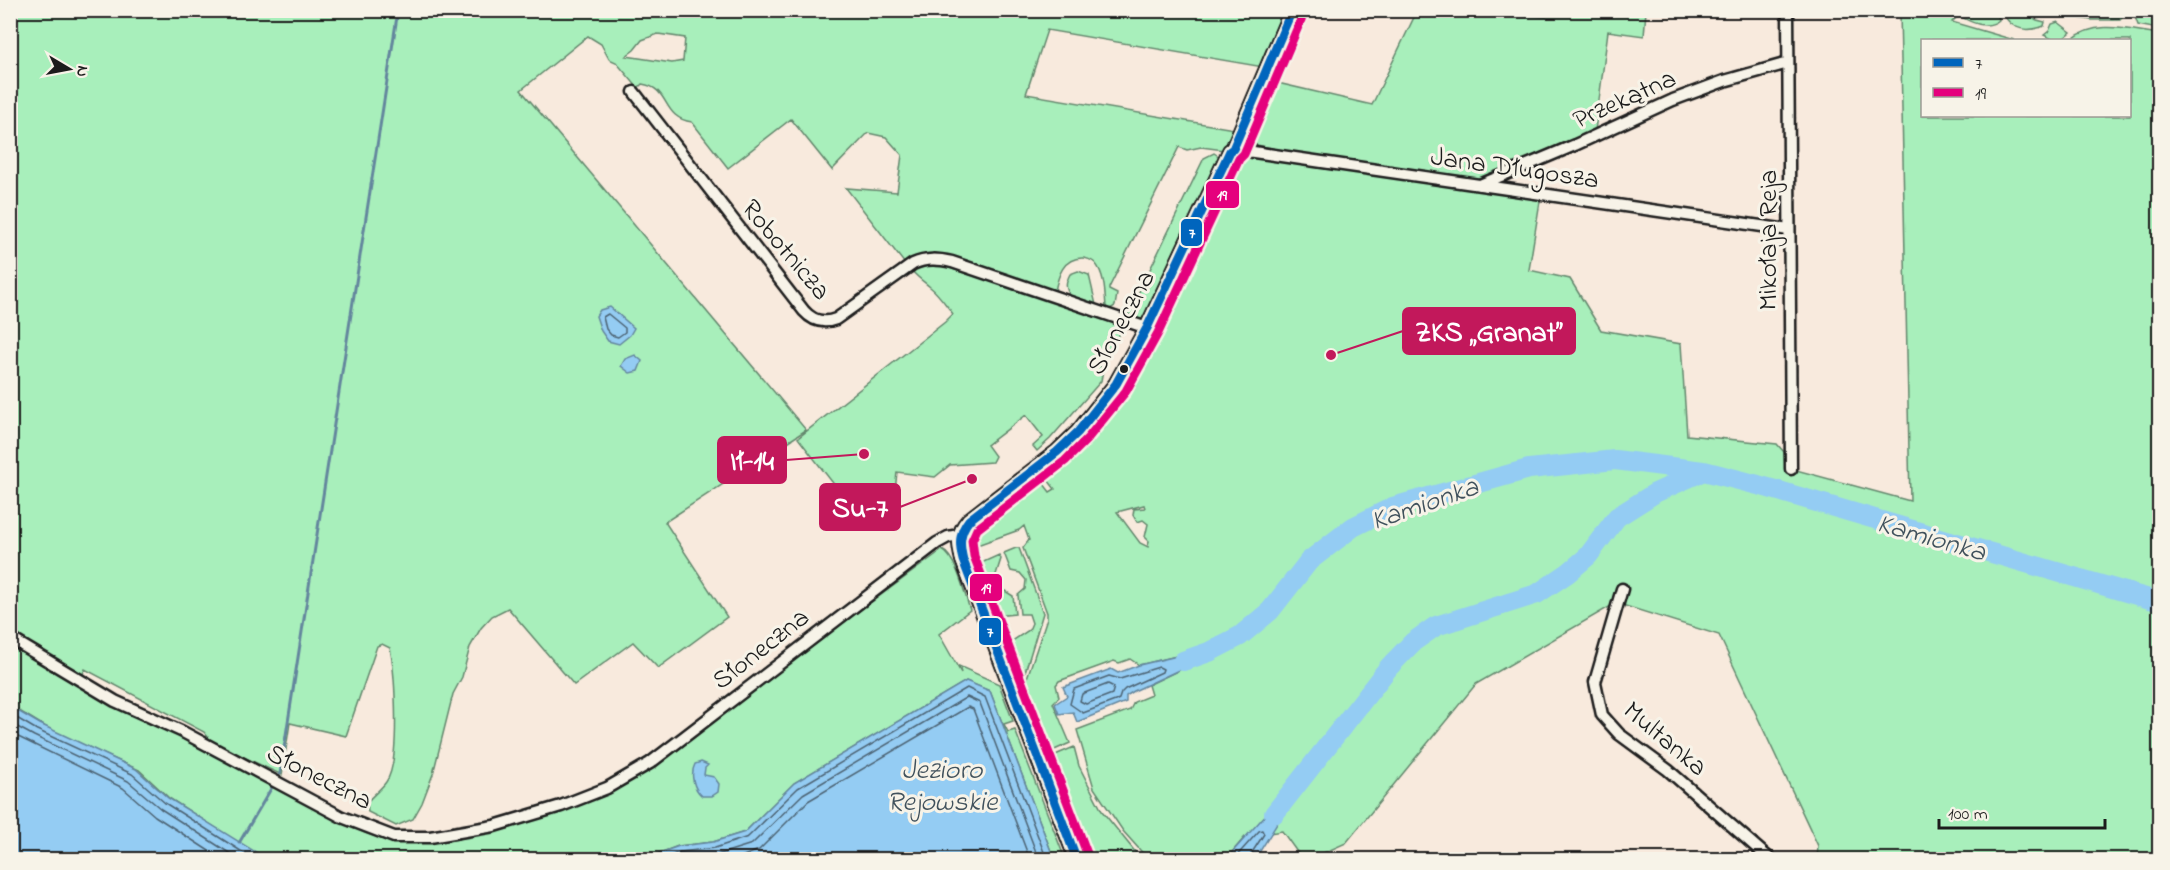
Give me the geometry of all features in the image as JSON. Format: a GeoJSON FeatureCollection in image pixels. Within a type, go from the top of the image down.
{"type":"FeatureCollection","features":[{"type":"Feature","properties":{"kind":"street","name":"Słoneczna"},"geometry":{"type":"LineString","coordinates":[[10,638],[115,701],[181,731],[342,817],[394,837],[430,837],[497,825],[561,806],[615,783],[650,763],[937,543],[948,537],[959,536],[969,520],[1057,452],[1078,432],[1116,384],[1147,328],[1230,151],[1233,149],[1292,10]]}},
{"type":"Feature","properties":{"kind":"street","name":"Mikołaja Reja"},"geometry":{"type":"LineString","coordinates":[[1788,10],[1791,469]]}},
{"type":"Feature","properties":{"kind":"street","name":"Przekątna"},"geometry":{"type":"LineString","coordinates":[[1481,184],[1575,145],[1673,100],[1724,81],[1788,63]]}},
{"type":"Feature","properties":{"kind":"street","name":"Robotnicza"},"geometry":{"type":"LineString","coordinates":[[634,92],[804,311],[816,320],[826,322],[836,319],[913,264],[933,259],[952,262],[1147,328]]}},
{"type":"Feature","properties":{"kind":"street","name":"Jana Długosza"},"geometry":{"type":"LineString","coordinates":[[1233,149],[1789,230]]}},
{"type":"Feature","properties":{"kind":"street"},"geometry":{"type":"LineString","coordinates":[[959,536],[963,561],[1077,860]]}},
{"type":"Feature","properties":{"kind":"street","name":"Multanka"},"geometry":{"type":"LineString","coordinates":[[1622,589],[1595,682],[1602,715],[1618,734],[1668,770],[1771,860]]}},
{"type":"Feature","properties":{"kind":"green space"},"geometry":{"type":"Polygon","coordinates":[[[11,11],[1293,11],[1269,68],[1047,30],[1026,94],[1240,130],[1224,150],[1201,147],[1187,150],[1179,147],[1109,288],[1117,294],[1115,306],[1110,309],[1106,308],[1101,273],[1094,262],[1085,258],[1066,264],[1062,269],[1055,291],[956,257],[936,255],[905,264],[846,188],[897,192],[902,155],[886,137],[868,133],[832,170],[791,119],[728,168],[692,122],[675,115],[658,91],[642,84],[638,88],[616,62],[609,59],[601,44],[588,36],[521,90],[806,430],[665,522],[727,617],[658,668],[633,642],[574,685],[508,608],[492,616],[481,628],[470,647],[462,677],[453,694],[433,774],[422,803],[413,819],[396,826],[368,812],[367,802],[386,782],[391,772],[394,756],[395,696],[392,660],[390,648],[382,644],[377,646],[346,736],[290,723],[282,775],[212,742],[204,732],[85,669],[79,683],[215,756],[266,780],[269,785],[365,833],[389,841],[407,843],[459,839],[546,815],[609,793],[655,767],[797,657],[942,550],[956,568],[970,610],[939,634],[961,673],[959,666],[999,684],[1013,721],[1004,724],[1008,732],[1015,730],[1065,859],[1054,859],[990,691],[966,681],[794,783],[745,832],[713,842],[678,846],[641,860],[264,859],[169,798],[139,770],[54,732],[11,706],[11,11]],[[658,34],[642,40],[626,56],[672,63],[683,61],[685,38],[658,34]]]}},
{"type":"Feature","properties":{"kind":"green space"},"geometry":{"type":"Polygon","coordinates":[[[1417,11],[1467,11],[1546,17],[1547,11],[1646,11],[1644,36],[1608,31],[1595,131],[1481,179],[1282,151],[1249,143],[1273,82],[1372,105],[1417,11]]]}},
{"type":"Feature","properties":{"kind":"green space"},"geometry":{"type":"Polygon","coordinates":[[[1900,11],[1997,11],[1999,20],[1990,25],[1974,23],[1959,15],[1952,22],[2011,39],[1921,39],[1921,117],[2131,117],[2131,39],[2073,39],[2091,30],[2102,28],[2159,34],[2159,859],[1817,859],[1818,846],[1719,635],[1616,603],[1476,684],[1346,843],[1310,859],[1302,859],[1282,831],[1245,837],[1226,859],[1148,859],[1123,831],[1094,788],[1077,730],[1130,710],[1134,702],[1151,695],[1148,685],[1177,671],[1206,649],[1139,665],[1130,659],[1119,663],[1114,661],[1059,681],[1056,685],[1059,697],[1053,703],[1070,743],[1050,752],[1025,684],[1047,618],[1023,548],[1029,540],[1024,526],[1019,530],[980,544],[975,543],[973,536],[988,517],[1036,481],[1040,479],[1050,492],[1055,489],[1045,476],[1099,423],[1133,374],[1235,164],[1241,156],[1541,195],[1529,270],[1570,279],[1601,330],[1681,344],[1687,435],[1777,444],[1784,452],[1785,467],[1910,501],[1900,11]],[[1144,505],[1117,512],[1140,543],[1148,547],[1149,541],[1145,537],[1148,524],[1143,520],[1137,522],[1133,515],[1134,509],[1145,508],[1144,505]]]}},
{"type":"Feature","properties":{"kind":"green space"},"geometry":{"type":"Polygon","coordinates":[[[2006,11],[2021,11],[2045,22],[2044,26],[2021,29],[2007,20],[2004,14],[2006,11]]]}},
{"type":"Feature","properties":{"kind":"green space"},"geometry":{"type":"Polygon","coordinates":[[[2052,11],[2128,11],[2120,20],[2092,20],[2056,15],[2052,11]]]}},
{"type":"Feature","properties":{"kind":"green space"},"geometry":{"type":"Polygon","coordinates":[[[2133,11],[2159,11],[2159,18],[2153,28],[2138,25],[2133,11]]]}},
{"type":"Feature","properties":{"kind":"green space"},"geometry":{"type":"Polygon","coordinates":[[[2058,22],[2071,32],[2063,39],[2052,39],[2044,35],[2052,24],[2058,22]]]}},
{"type":"Feature","properties":{"kind":"green space"},"geometry":{"type":"Polygon","coordinates":[[[1214,153],[1220,157],[1150,307],[1142,319],[1133,319],[1126,312],[1127,300],[1139,292],[1204,158],[1214,153]]]}},
{"type":"Feature","properties":{"kind":"green space"},"geometry":{"type":"Polygon","coordinates":[[[940,265],[1125,325],[1100,366],[1103,370],[1101,381],[1037,451],[1033,446],[1043,437],[1026,415],[987,445],[995,456],[992,462],[950,465],[935,477],[897,472],[895,491],[860,518],[798,438],[953,314],[936,293],[912,271],[920,266],[940,265]]]}},
{"type":"Feature","properties":{"kind":"green space"},"geometry":{"type":"Polygon","coordinates":[[[1078,271],[1089,275],[1096,305],[1071,296],[1067,290],[1066,285],[1070,274],[1078,271]]]}},
{"type":"Feature","properties":{"kind":"green space"},"geometry":{"type":"Polygon","coordinates":[[[1019,548],[1043,613],[1022,682],[1006,645],[1029,630],[1032,623],[1029,614],[1020,614],[1018,595],[1025,589],[1026,580],[1020,573],[1011,571],[1004,553],[1019,548]]]}},
{"type":"Feature","properties":{"kind":"green space"},"geometry":{"type":"Polygon","coordinates":[[[999,555],[1001,559],[991,590],[987,593],[978,567],[979,564],[999,555]]]}},
{"type":"Feature","properties":{"kind":"green space"},"geometry":{"type":"Polygon","coordinates":[[[1005,591],[1013,596],[1015,614],[995,616],[990,602],[998,600],[995,596],[1005,591]]]}},
{"type":"Feature","properties":{"kind":"green space"},"geometry":{"type":"Polygon","coordinates":[[[1074,747],[1079,766],[1102,811],[1141,859],[1092,859],[1053,756],[1074,747]]]}},
{"type":"Feature","properties":{"kind":"water"},"geometry":{"type":"Polygon","coordinates":[[[610,307],[634,328],[630,335],[619,344],[608,341],[601,331],[596,316],[600,310],[610,307]]]}},
{"type":"Feature","properties":{"kind":"water"},"geometry":{"type":"Polygon","coordinates":[[[635,355],[642,361],[638,371],[630,373],[621,366],[625,359],[635,355]]]}},
{"type":"Feature","properties":{"kind":"water"},"geometry":{"type":"Polygon","coordinates":[[[1207,649],[1209,656],[1134,691],[1126,696],[1126,702],[1077,722],[1073,712],[1059,714],[1055,704],[1067,696],[1063,687],[1111,669],[1118,673],[1139,665],[1207,649]]]}},
{"type":"Feature","properties":{"kind":"water","name":"Jezioro Rejowskie"},"geometry":{"type":"Polygon","coordinates":[[[966,681],[990,691],[1054,859],[643,859],[679,846],[713,842],[745,832],[794,783],[966,681]]]}},
{"type":"Feature","properties":{"kind":"water"},"geometry":{"type":"Polygon","coordinates":[[[11,707],[40,724],[136,769],[168,798],[267,859],[11,859],[11,707]]]}},
{"type":"Feature","properties":{"kind":"water"},"geometry":{"type":"Polygon","coordinates":[[[701,762],[708,765],[704,775],[714,777],[719,784],[718,792],[712,796],[702,796],[695,785],[693,768],[695,764],[701,762]]]}},
{"type":"Feature","properties":{"kind":"water"},"geometry":{"type":"Polygon","coordinates":[[[1286,792],[1293,798],[1257,856],[1253,859],[1226,859],[1286,792]]]}},
{"type":"Feature","properties":{"kind":"waterway"},"geometry":{"type":"LineString","coordinates":[[280,774],[398,10]]}},
{"type":"Feature","properties":{"kind":"waterway","name":"Kamionka"},"geometry":{"type":"LineString","coordinates":[[1183,661],[1209,652],[1240,636],[1270,611],[1309,561],[1353,527],[1393,507],[1529,469],[1615,460],[1703,471]]}},
{"type":"Feature","properties":{"kind":"waterway","name":"Kamionka"},"geometry":{"type":"LineString","coordinates":[[1274,814],[1389,667],[1413,642],[1436,626],[1537,594],[1588,556],[1617,517],[1655,493],[1704,471],[2160,602]]}},
{"type":"Feature","properties":{"kind":"waterway"},"geometry":{"type":"LineString","coordinates":[[239,843],[272,787]]}},
{"type":"Feature","properties":{"kind":"transit line","name":"7"},"geometry":{"type":"LineString","coordinates":[[1077,860],[963,560],[962,534],[969,520],[1057,452],[1078,432],[1116,384],[1147,328],[1230,151],[1233,149],[1292,10]]}},
{"type":"Feature","properties":{"kind":"transit line","name":"19"},"geometry":{"type":"LineString","coordinates":[[1088,856],[974,556],[972,540],[977,529],[1065,461],[1087,439],[1126,391],[1158,333],[1239,159],[1244,154],[1303,15]]}},
{"type":"Feature","properties":{"kind":"place","name":"ZKS „Granat”"},"geometry":{"type":"Point","coordinates":[1331,355]}},
{"type":"Feature","properties":{"kind":"place","name":"Ił-14"},"geometry":{"type":"Point","coordinates":[864,454]}},
{"type":"Feature","properties":{"kind":"place","name":"Su-7"},"geometry":{"type":"Point","coordinates":[972,479]}}]}
